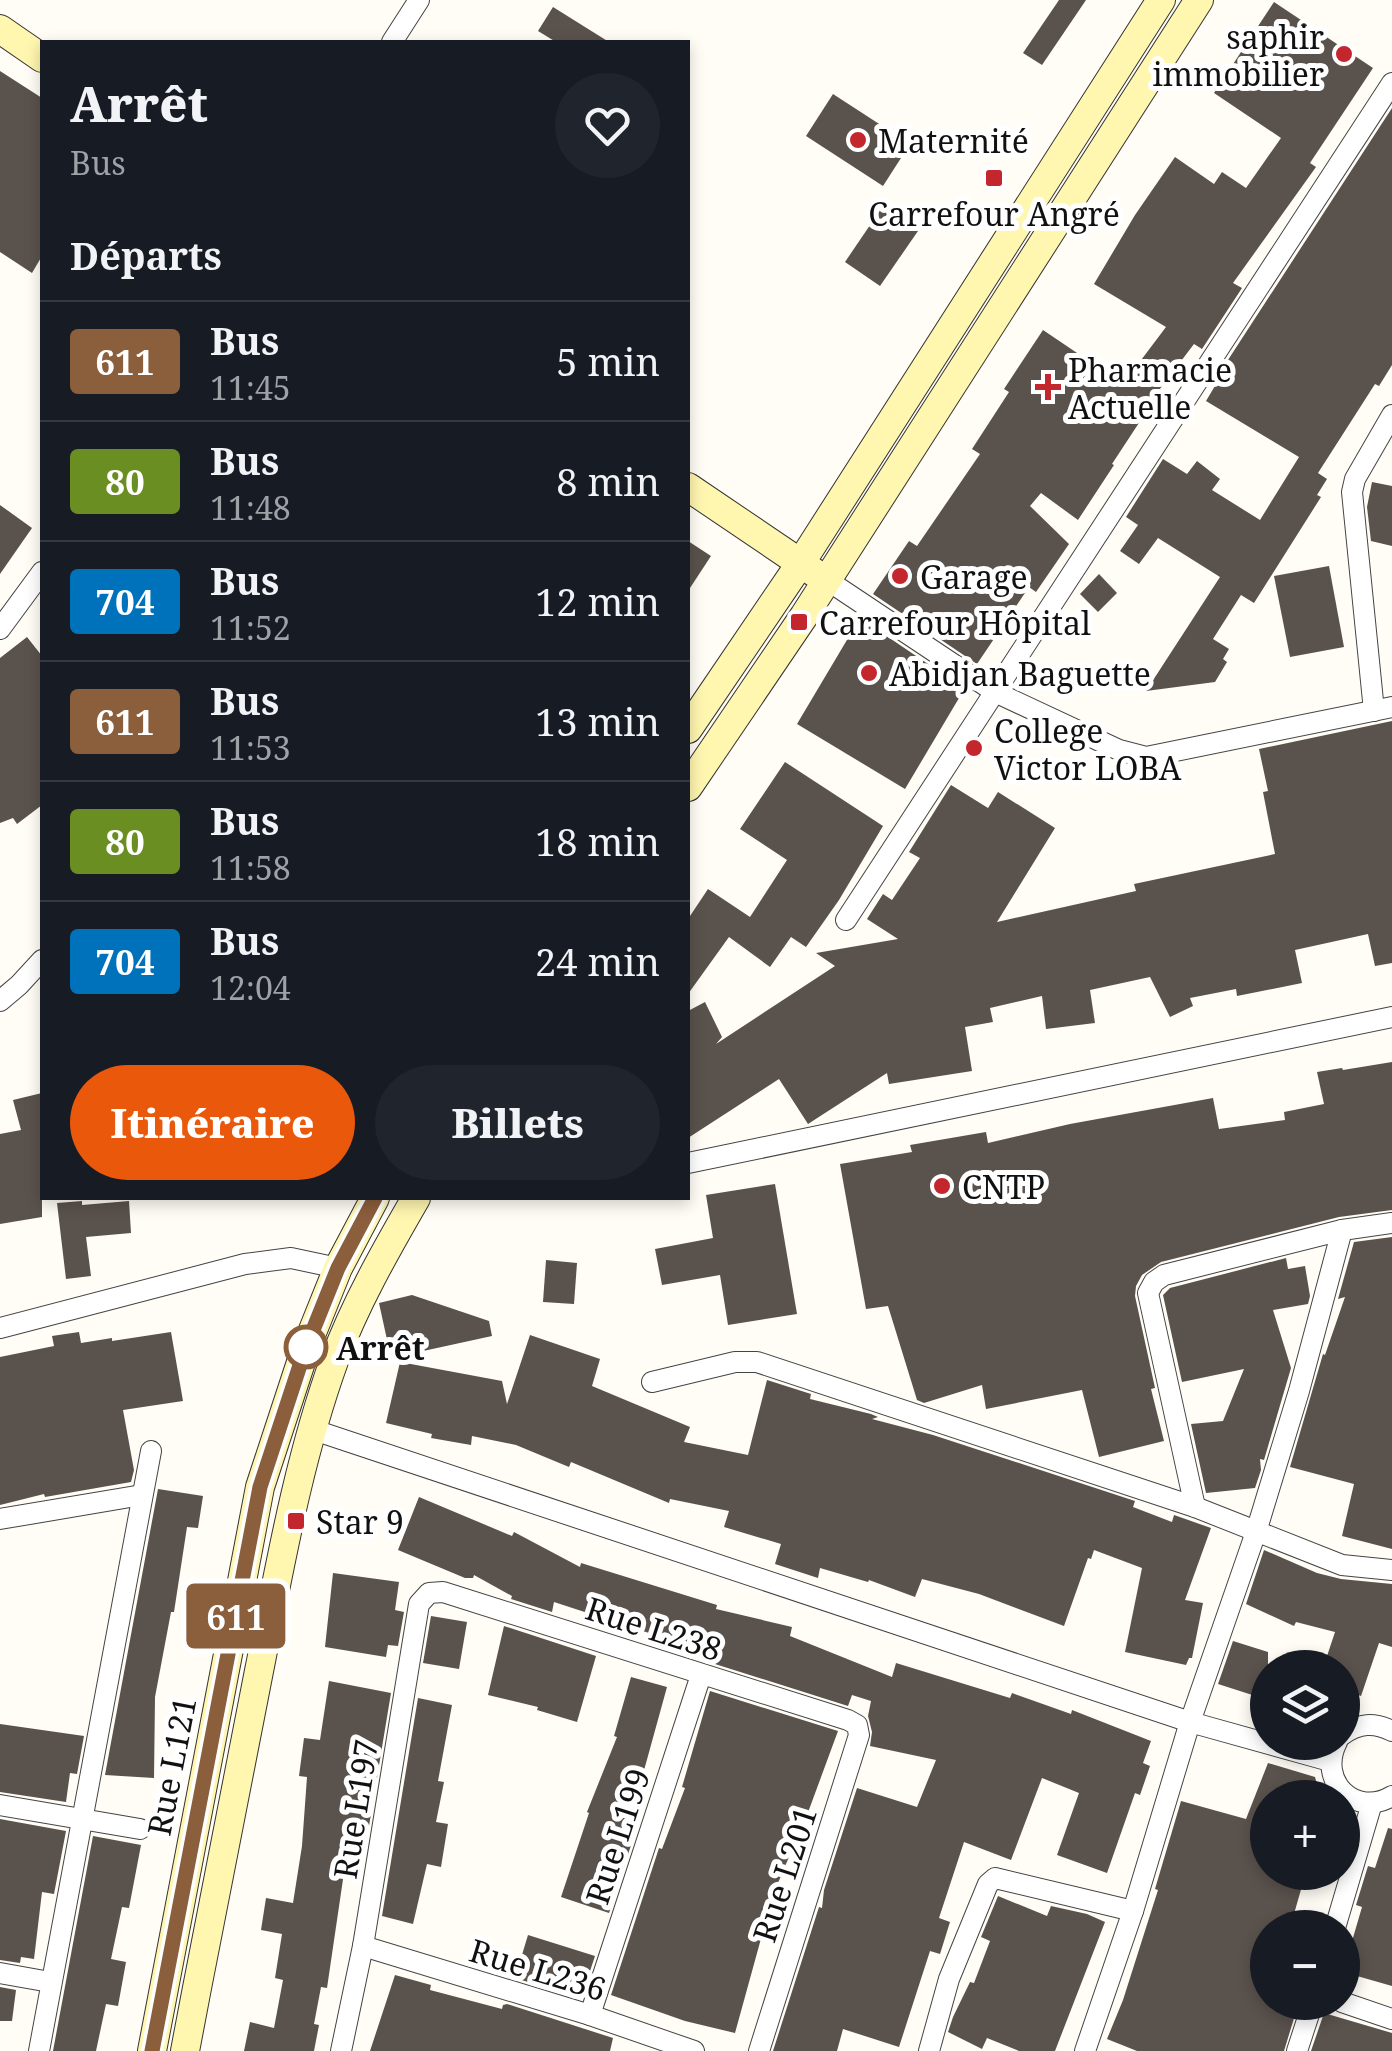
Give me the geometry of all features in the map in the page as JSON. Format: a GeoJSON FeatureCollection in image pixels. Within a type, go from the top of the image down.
{"type":"FeatureCollection","features":[{"type":"Feature","properties":{"kind":"main road"},"geometry":{"type":"LineString","coordinates":[[690,726],[800,564],[1161,0]]}},
{"type":"Feature","properties":{"kind":"main road"},"geometry":{"type":"LineString","coordinates":[[690,785],[1199,0]]}},
{"type":"Feature","properties":{"kind":"main road"},"geometry":{"type":"LineString","coordinates":[[0,30],[40,57]]}},
{"type":"Feature","properties":{"kind":"main road"},"geometry":{"type":"LineString","coordinates":[[690,489],[826,580]]}},
{"type":"Feature","properties":{"kind":"main road","name":"Rue L121"},"geometry":{"type":"LineString","coordinates":[[152,2051],[260,1487],[289,1393],[338,1268],[374,1200]]}},
{"type":"Feature","properties":{"kind":"main road"},"geometry":{"type":"LineString","coordinates":[[184,2051],[286,1536],[311,1429],[336,1356],[371,1278],[415,1200]]}},
{"type":"Feature","properties":{"kind":"street"},"geometry":{"type":"LineString","coordinates":[[393,40],[419,0]]}},
{"type":"Feature","properties":{"kind":"street"},"geometry":{"type":"LineString","coordinates":[[846,920],[1392,83]]}},
{"type":"Feature","properties":{"kind":"street"},"geometry":{"type":"LineString","coordinates":[[826,580],[995,692],[1119,750],[1146,757],[1383,709],[1352,492],[1355,479],[1392,415]]}},
{"type":"Feature","properties":{"kind":"street"},"geometry":{"type":"LineString","coordinates":[[0,630],[40,575]]}},
{"type":"Feature","properties":{"kind":"street"},"geometry":{"type":"LineString","coordinates":[[0,1001],[40,962]]}},
{"type":"Feature","properties":{"kind":"street"},"geometry":{"type":"LineString","coordinates":[[690,1163],[1392,1017]]}},
{"type":"Feature","properties":{"kind":"street"},"geometry":{"type":"LineString","coordinates":[[1195,1507],[1148,1293],[1154,1282],[1164,1275],[1342,1230],[1392,1223]]}},
{"type":"Feature","properties":{"kind":"street"},"geometry":{"type":"LineString","coordinates":[[1085,2051],[1190,1722],[1256,1532],[1342,1230]]}},
{"type":"Feature","properties":{"kind":"street"},"geometry":{"type":"LineString","coordinates":[[0,1328],[246,1264],[291,1258],[338,1268]]}},
{"type":"Feature","properties":{"kind":"street"},"geometry":{"type":"LineString","coordinates":[[652,1382],[734,1362],[756,1362],[1195,1507],[1342,1565],[1392,1570]]}},
{"type":"Feature","properties":{"kind":"street"},"geometry":{"type":"LineString","coordinates":[[311,1429],[1190,1722],[1250,1734]]}},
{"type":"Feature","properties":{"kind":"street"},"geometry":{"type":"LineString","coordinates":[[39,2051],[150,1451]]}},
{"type":"Feature","properties":{"kind":"street"},"geometry":{"type":"LineString","coordinates":[[0,1520],[142,1494]]}},
{"type":"Feature","properties":{"kind":"street","name":"Rue L197"},"geometry":{"type":"LineString","coordinates":[[341,2051],[363,1946],[418,1604],[429,1592],[442,1592]]}},
{"type":"Feature","properties":{"kind":"street","name":"Rue L238"},"geometry":{"type":"LineString","coordinates":[[442,1592],[848,1720]]}},
{"type":"Feature","properties":{"kind":"street","name":"Rue L199"},"geometry":{"type":"LineString","coordinates":[[590,2015],[701,1675]]}},
{"type":"Feature","properties":{"kind":"street","name":"Rue L201"},"geometry":{"type":"LineString","coordinates":[[759,2051],[860,1735],[858,1726],[848,1720]]}},
{"type":"Feature","properties":{"kind":"street"},"geometry":{"type":"LineString","coordinates":[[1360,1726],[1381,1726],[1392,1731]]}},
{"type":"Feature","properties":{"kind":"street"},"geometry":{"type":"LineString","coordinates":[[1333,1760],[1332,1774],[1347,1795],[1372,1803],[1392,1796]]}},
{"type":"Feature","properties":{"kind":"street"},"geometry":{"type":"LineString","coordinates":[[1340,1910],[1372,1803]]}},
{"type":"Feature","properties":{"kind":"street"},"geometry":{"type":"LineString","coordinates":[[0,1804],[140,1830]]}},
{"type":"Feature","properties":{"kind":"street"},"geometry":{"type":"LineString","coordinates":[[923,2050],[988,1884],[995,1878],[1133,1910]]}},
{"type":"Feature","properties":{"kind":"street","name":"Rue L236"},"geometry":{"type":"LineString","coordinates":[[363,1946],[694,2051]]}},
{"type":"Feature","properties":{"kind":"street"},"geometry":{"type":"LineString","coordinates":[[0,1973],[50,1982]]}},
{"type":"Feature","properties":{"kind":"street"},"geometry":{"type":"LineString","coordinates":[[1360,2008],[1392,2018]]}},
{"type":"Feature","properties":{"kind":"street"},"geometry":{"type":"LineString","coordinates":[[1296,2051],[1307,2020]]}},
{"type":"Feature","properties":{"kind":"building"},"geometry":{"type":"Polygon","coordinates":[[[1059,0],[1086,0],[1042,65],[1023,53],[1059,0]]]}},
{"type":"Feature","properties":{"kind":"building"},"geometry":{"type":"Polygon","coordinates":[[[1274,2],[1373,68],[1310,163],[1316,167],[1233,283],[1242,288],[1202,349],[1194,344],[1150,402],[1078,520],[1041,493],[1030,506],[1069,544],[1036,592],[1029,587],[977,664],[873,594],[909,541],[917,546],[980,454],[972,449],[1009,392],[1004,389],[1043,330],[1123,384],[1166,327],[1094,284],[1175,157],[1214,184],[1222,172],[1246,188],[1281,138],[1214,93],[1274,2]]]}},
{"type":"Feature","properties":{"kind":"building"},"geometry":{"type":"Polygon","coordinates":[[[553,7],[606,40],[553,40],[538,31],[553,7]]]}},
{"type":"Feature","properties":{"kind":"building"},"geometry":{"type":"Polygon","coordinates":[[[0,71],[40,97],[40,259],[32,273],[0,252],[0,71]]]}},
{"type":"Feature","properties":{"kind":"building","name":"Maternité"},"geometry":{"type":"Polygon","coordinates":[[[833,94],[910,144],[883,186],[806,136],[833,94]]]}},
{"type":"Feature","properties":{"kind":"building"},"geometry":{"type":"Polygon","coordinates":[[[1392,108],[1392,365],[1379,386],[1375,384],[1318,473],[1327,479],[1317,495],[1321,497],[1254,603],[1241,595],[1213,639],[1229,649],[1223,659],[1227,662],[1215,682],[1146,691],[1220,577],[1158,538],[1139,564],[1120,551],[1138,525],[1126,517],[1163,459],[1187,474],[1197,461],[1220,479],[1212,490],[1260,520],[1299,457],[1206,401],[1226,363],[1392,108]]]}},
{"type":"Feature","properties":{"kind":"building"},"geometry":{"type":"Polygon","coordinates":[[[883,206],[918,231],[880,286],[845,262],[883,206]]]}},
{"type":"Feature","properties":{"kind":"building"},"geometry":{"type":"Polygon","coordinates":[[[1372,482],[1392,486],[1392,546],[1371,541],[1367,507],[1372,482]]]}},
{"type":"Feature","properties":{"kind":"building"},"geometry":{"type":"Polygon","coordinates":[[[0,505],[32,528],[0,574],[0,505]]]}},
{"type":"Feature","properties":{"kind":"building"},"geometry":{"type":"Polygon","coordinates":[[[690,542],[711,556],[690,588],[690,542]]]}},
{"type":"Feature","properties":{"kind":"building"},"geometry":{"type":"Polygon","coordinates":[[[1329,566],[1344,647],[1290,657],[1274,576],[1329,566]]]}},
{"type":"Feature","properties":{"kind":"building"},"geometry":{"type":"Polygon","coordinates":[[[1099,574],[1117,593],[1098,612],[1080,594],[1099,574]]]}},
{"type":"Feature","properties":{"kind":"building"},"geometry":{"type":"Polygon","coordinates":[[[860,618],[962,687],[905,789],[797,724],[860,618]]]}},
{"type":"Feature","properties":{"kind":"building"},"geometry":{"type":"Polygon","coordinates":[[[27,637],[40,653],[40,807],[17,824],[13,818],[0,823],[0,658],[27,637]]]}},
{"type":"Feature","properties":{"kind":"building"},"geometry":{"type":"Polygon","coordinates":[[[1392,721],[1392,963],[1375,966],[1368,934],[1295,950],[1302,983],[1237,996],[1236,989],[1190,998],[1193,1006],[1170,1017],[1150,977],[1090,990],[1095,1023],[1046,1029],[1042,996],[990,1008],[993,1022],[965,1027],[972,1071],[889,1084],[887,1073],[808,1124],[779,1079],[690,1137],[690,1010],[705,1002],[722,1037],[716,1044],[835,966],[816,953],[898,939],[867,919],[883,894],[892,900],[920,858],[909,852],[951,785],[988,808],[998,792],[1055,828],[997,922],[1136,891],[1134,884],[1275,854],[1259,749],[1392,721]]]}},
{"type":"Feature","properties":{"kind":"building"},"geometry":{"type":"Polygon","coordinates":[[[785,762],[883,826],[806,947],[791,937],[770,967],[729,937],[690,991],[690,916],[708,889],[750,917],[787,860],[740,829],[785,762]]]}},
{"type":"Feature","properties":{"kind":"building"},"geometry":{"type":"Polygon","coordinates":[[[1392,1062],[1392,1210],[1339,1217],[1161,1262],[1142,1275],[1135,1296],[1164,1441],[1099,1457],[1082,1390],[986,1409],[982,1385],[924,1403],[917,1400],[888,1306],[866,1309],[840,1164],[912,1152],[910,1145],[986,1132],[988,1143],[1213,1098],[1219,1129],[1285,1120],[1284,1112],[1324,1104],[1317,1072],[1392,1062]]]}},
{"type":"Feature","properties":{"kind":"building"},"geometry":{"type":"Polygon","coordinates":[[[40,1093],[42,1217],[0,1224],[0,1134],[21,1130],[13,1100],[40,1093]]]}},
{"type":"Feature","properties":{"kind":"building"},"geometry":{"type":"Polygon","coordinates":[[[775,1184],[797,1314],[728,1325],[720,1275],[662,1285],[655,1249],[713,1238],[706,1195],[775,1184]]]}},
{"type":"Feature","properties":{"kind":"building"},"geometry":{"type":"Polygon","coordinates":[[[82,1201],[82,1205],[129,1201],[131,1233],[86,1237],[91,1276],[66,1279],[57,1203],[82,1201]]]}},
{"type":"Feature","properties":{"kind":"building"},"geometry":{"type":"Polygon","coordinates":[[[1392,1237],[1392,1549],[1342,1536],[1354,1484],[1290,1467],[1323,1354],[1345,1297],[1338,1299],[1354,1242],[1392,1237]]]}},
{"type":"Feature","properties":{"kind":"building"},"geometry":{"type":"Polygon","coordinates":[[[1286,1258],[1288,1269],[1305,1266],[1310,1296],[1308,1304],[1273,1310],[1291,1368],[1264,1460],[1260,1459],[1255,1488],[1206,1493],[1191,1424],[1223,1421],[1244,1369],[1182,1382],[1163,1295],[1170,1288],[1286,1258]]]}},
{"type":"Feature","properties":{"kind":"building"},"geometry":{"type":"Polygon","coordinates":[[[546,1260],[577,1263],[574,1304],[543,1302],[546,1260]]]}},
{"type":"Feature","properties":{"kind":"building"},"geometry":{"type":"Polygon","coordinates":[[[412,1295],[489,1321],[492,1336],[391,1358],[379,1303],[412,1295]]]}},
{"type":"Feature","properties":{"kind":"building"},"geometry":{"type":"Polygon","coordinates":[[[79,1332],[81,1343],[171,1332],[183,1401],[123,1410],[134,1470],[131,1482],[45,1497],[44,1494],[0,1505],[0,1357],[54,1346],[52,1336],[79,1332]]]}},
{"type":"Feature","properties":{"kind":"building"},"geometry":{"type":"Polygon","coordinates":[[[530,1335],[600,1359],[592,1386],[690,1427],[684,1442],[748,1455],[767,1380],[811,1394],[810,1399],[871,1414],[878,1417],[872,1419],[1135,1501],[1133,1507],[1172,1522],[1174,1515],[1211,1528],[1185,1600],[1203,1603],[1192,1658],[1186,1665],[1125,1652],[1142,1568],[1094,1550],[1064,1626],[979,1594],[922,1579],[915,1597],[820,1568],[818,1578],[775,1564],[781,1544],[724,1527],[729,1511],[670,1499],[669,1503],[571,1462],[569,1467],[516,1445],[472,1436],[471,1445],[431,1438],[432,1434],[386,1423],[400,1362],[502,1381],[507,1404],[530,1335]]]}},
{"type":"Feature","properties":{"kind":"building"},"geometry":{"type":"Polygon","coordinates":[[[158,1489],[203,1496],[198,1528],[187,1527],[155,1697],[154,1778],[105,1775],[158,1489]]]}},
{"type":"Feature","properties":{"kind":"building"},"geometry":{"type":"Polygon","coordinates":[[[419,1497],[512,1536],[514,1532],[580,1567],[581,1563],[717,1605],[716,1609],[792,1627],[790,1636],[892,1677],[896,1663],[1010,1698],[1012,1693],[1071,1714],[1072,1710],[1151,1741],[1143,1763],[1150,1766],[1140,1795],[1135,1793],[1107,1873],[1057,1855],[1079,1793],[1042,1778],[1011,1860],[964,1842],[939,1918],[950,1922],[940,1954],[930,1951],[899,2047],[843,2029],[837,2051],[773,2051],[819,1907],[822,1908],[824,1890],[857,1788],[917,1807],[936,1760],[870,1746],[871,1701],[852,1695],[848,1706],[715,1664],[717,1659],[554,1602],[552,1612],[511,1599],[512,1596],[474,1575],[465,1578],[398,1550],[419,1497]]]}},
{"type":"Feature","properties":{"kind":"building"},"geometry":{"type":"Polygon","coordinates":[[[1264,1550],[1317,1573],[1392,1584],[1392,1647],[1379,1643],[1361,1696],[1360,1650],[1329,1650],[1335,1632],[1296,1622],[1294,1626],[1246,1604],[1264,1550]]]}},
{"type":"Feature","properties":{"kind":"building"},"geometry":{"type":"Polygon","coordinates":[[[333,1573],[399,1582],[395,1610],[404,1612],[398,1646],[388,1645],[386,1657],[325,1647],[333,1573]]]}},
{"type":"Feature","properties":{"kind":"building"},"geometry":{"type":"Polygon","coordinates":[[[431,1616],[467,1622],[459,1669],[423,1663],[431,1616]]]}},
{"type":"Feature","properties":{"kind":"building"},"geometry":{"type":"Polygon","coordinates":[[[504,1626],[596,1656],[577,1722],[537,1710],[538,1707],[488,1695],[504,1626]]]}},
{"type":"Feature","properties":{"kind":"building"},"geometry":{"type":"Polygon","coordinates":[[[1233,1641],[1262,1650],[1250,1650],[1250,1694],[1218,1684],[1233,1641]]]}},
{"type":"Feature","properties":{"kind":"building"},"geometry":{"type":"Polygon","coordinates":[[[631,1677],[667,1687],[643,1774],[619,1835],[633,1839],[609,1913],[561,1897],[587,1812],[617,1737],[614,1736],[631,1677]]]}},
{"type":"Feature","properties":{"kind":"building"},"geometry":{"type":"Polygon","coordinates":[[[329,1681],[391,1693],[369,1826],[351,1825],[327,1988],[321,1987],[314,2024],[319,2025],[314,2051],[244,2051],[250,2022],[274,2028],[283,1980],[275,1978],[282,1934],[261,1930],[266,1898],[293,1903],[307,1777],[299,1776],[304,1738],[320,1740],[329,1681]]]}},
{"type":"Feature","properties":{"kind":"building"},"geometry":{"type":"Polygon","coordinates":[[[710,1691],[838,1731],[773,1895],[735,2033],[685,2021],[611,1995],[659,1848],[662,1849],[685,1788],[682,1787],[710,1691]]]}},
{"type":"Feature","properties":{"kind":"building"},"geometry":{"type":"Polygon","coordinates":[[[418,1698],[452,1705],[438,1781],[444,1782],[436,1822],[448,1824],[441,1867],[427,1864],[413,1924],[382,1916],[418,1698]]]}},
{"type":"Feature","properties":{"kind":"building"},"geometry":{"type":"Polygon","coordinates":[[[0,1724],[84,1736],[77,1774],[70,1773],[66,1802],[0,1792],[0,1724]]]}},
{"type":"Feature","properties":{"kind":"building"},"geometry":{"type":"Polygon","coordinates":[[[1268,1763],[1316,1780],[1261,1780],[1268,1763]]]}},
{"type":"Feature","properties":{"kind":"building"},"geometry":{"type":"Polygon","coordinates":[[[1181,1801],[1246,1819],[1250,1809],[1250,1890],[1301,1890],[1295,1910],[1250,1910],[1250,2020],[1293,2020],[1284,2051],[1137,2051],[1107,2039],[1158,1890],[1155,1889],[1181,1801]]]}},
{"type":"Feature","properties":{"kind":"building"},"geometry":{"type":"Polygon","coordinates":[[[0,1819],[66,1831],[54,1894],[42,1892],[34,1959],[21,1957],[20,1963],[0,1960],[0,1819]]]}},
{"type":"Feature","properties":{"kind":"building"},"geometry":{"type":"Polygon","coordinates":[[[1388,1828],[1392,1829],[1392,1986],[1360,1977],[1362,1907],[1356,1905],[1368,1866],[1375,1868],[1388,1828]]]}},
{"type":"Feature","properties":{"kind":"building"},"geometry":{"type":"Polygon","coordinates":[[[93,1836],[141,1845],[129,1908],[122,1907],[111,1959],[126,1962],[118,2006],[106,2004],[96,2051],[53,2051],[93,1836]]]}},
{"type":"Feature","properties":{"kind":"building"},"geometry":{"type":"Polygon","coordinates":[[[998,1896],[1047,1916],[1051,1906],[1105,1922],[1055,2051],[1019,2051],[987,2038],[982,2049],[948,2032],[970,1982],[974,1983],[990,1941],[981,1937],[998,1896]]]}},
{"type":"Feature","properties":{"kind":"building"},"geometry":{"type":"Polygon","coordinates":[[[528,1935],[595,1956],[585,1986],[578,1983],[574,1996],[515,1978],[528,1935]]]}},
{"type":"Feature","properties":{"kind":"building"},"geometry":{"type":"Polygon","coordinates":[[[395,1975],[431,1985],[430,1990],[502,2009],[507,2004],[613,2038],[610,2051],[370,2051],[395,1975]]]}},
{"type":"Feature","properties":{"kind":"building"},"geometry":{"type":"Polygon","coordinates":[[[0,1987],[16,1990],[12,2021],[0,2021],[0,1987]]]}},
{"type":"Feature","properties":{"kind":"building"},"geometry":{"type":"Polygon","coordinates":[[[1322,2020],[1348,2020],[1392,2033],[1392,2051],[1311,2051],[1322,2020]]]}},
{"type":"Feature","properties":{"kind":"bus line","name":"611"},"geometry":{"type":"LineString","coordinates":[[152,2051],[260,1487],[305,1350],[338,1268],[374,1200]]}},
{"type":"Feature","properties":{"kind":"place","name":"saphir immobilier"},"geometry":{"type":"Point","coordinates":[1344,54]}},
{"type":"Feature","properties":{"kind":"place","name":"Maternité"},"geometry":{"type":"Point","coordinates":[858,140]}},
{"type":"Feature","properties":{"kind":"place","name":"Carrefour Angré"},"geometry":{"type":"Point","coordinates":[994,178]}},
{"type":"Feature","properties":{"kind":"place","name":"Pharmacie Actuelle"},"geometry":{"type":"Point","coordinates":[1048,387]}},
{"type":"Feature","properties":{"kind":"place","name":"Garage"},"geometry":{"type":"Point","coordinates":[900,576]}},
{"type":"Feature","properties":{"kind":"place","name":"Carrefour Hôpital"},"geometry":{"type":"Point","coordinates":[799,622]}},
{"type":"Feature","properties":{"kind":"place","name":"Abidjan Baguette"},"geometry":{"type":"Point","coordinates":[869,673]}},
{"type":"Feature","properties":{"kind":"place","name":"College Victor LOBA"},"geometry":{"type":"Point","coordinates":[974,748]}},
{"type":"Feature","properties":{"kind":"place","name":"CNTP"},"geometry":{"type":"Point","coordinates":[942,1186]}},
{"type":"Feature","properties":{"kind":"place","name":"Arrêt"},"geometry":{"type":"Point","coordinates":[306,1347]}},
{"type":"Feature","properties":{"kind":"place","name":"Star 9"},"geometry":{"type":"Point","coordinates":[296,1521]}}]}
